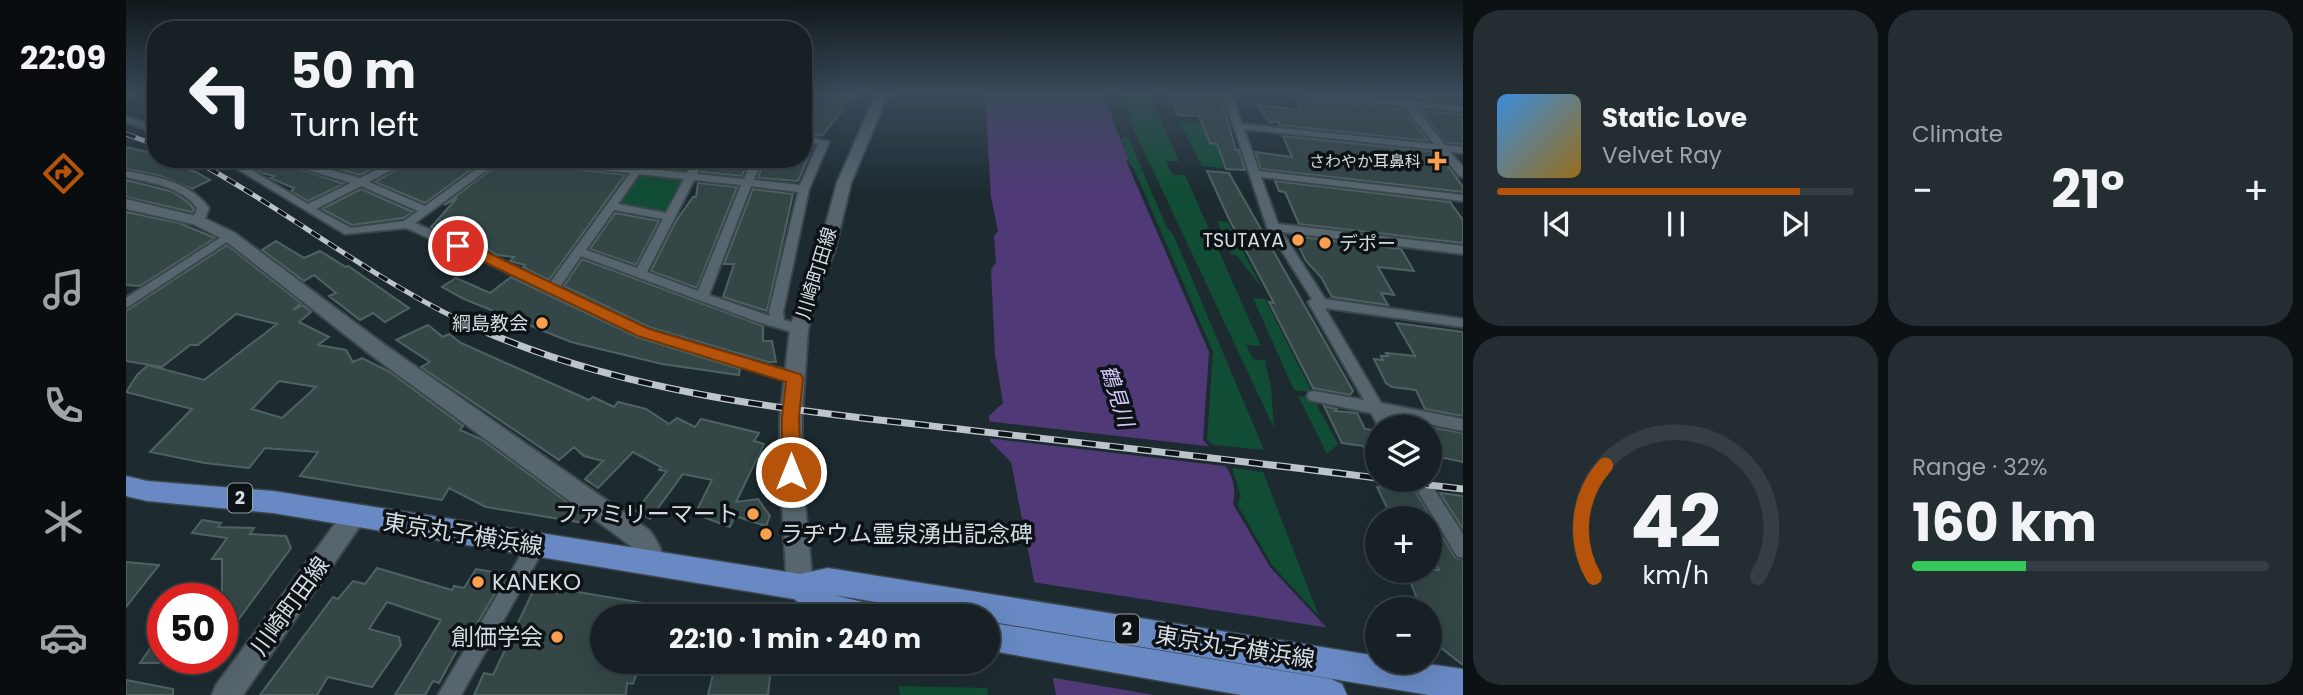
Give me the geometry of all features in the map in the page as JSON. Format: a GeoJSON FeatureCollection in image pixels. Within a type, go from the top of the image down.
{"type":"FeatureCollection","features":[{"type":"Feature","properties":{"kind":"main road","name":"川崎町田線"},"geometry":{"type":"LineString","coordinates":[[819,592],[791,472],[791,417],[799,329],[813,280],[826,253],[844,183],[868,126]]}},
{"type":"Feature","properties":{"kind":"main road"},"geometry":{"type":"LineString","coordinates":[[126,204],[198,221],[229,236],[378,351],[640,538],[648,548],[651,564]]}},
{"type":"Feature","properties":{"kind":"main road","name":"東京丸子横浜線"},"geometry":{"type":"LineString","coordinates":[[126,486],[146,491],[261,501],[819,592],[1463,685]]}},
{"type":"Feature","properties":{"kind":"main road","name":"川崎町田線"},"geometry":{"type":"LineString","coordinates":[[226,695],[354,516]]}},
{"type":"Feature","properties":{"kind":"main road","name":"東京丸子横浜線"},"geometry":{"type":"LineString","coordinates":[[819,592],[844,604]]}},
{"type":"Feature","properties":{"kind":"main road","name":"東京丸子横浜線"},"geometry":{"type":"LineString","coordinates":[[1000,638],[1331,695]]}},
{"type":"Feature","properties":{"kind":"street"},"geometry":{"type":"LineString","coordinates":[[1238,126],[1273,226],[1321,303]]}},
{"type":"Feature","properties":{"kind":"street"},"geometry":{"type":"LineString","coordinates":[[1242,126],[1463,150]]}},
{"type":"Feature","properties":{"kind":"street"},"geometry":{"type":"LineString","coordinates":[[1425,126],[1463,174]]}},
{"type":"Feature","properties":{"kind":"street"},"geometry":{"type":"LineString","coordinates":[[778,322],[776,312],[804,189],[824,142],[812,140]]}},
{"type":"Feature","properties":{"kind":"street"},"geometry":{"type":"LineString","coordinates":[[241,168],[349,232],[407,224],[485,168]]}},
{"type":"Feature","properties":{"kind":"street"},"geometry":{"type":"LineString","coordinates":[[320,168],[427,211]]}},
{"type":"Feature","properties":{"kind":"street"},"geometry":{"type":"LineString","coordinates":[[308,209],[390,168]]}},
{"type":"Feature","properties":{"kind":"street"},"geometry":{"type":"LineString","coordinates":[[609,168],[804,189]]}},
{"type":"Feature","properties":{"kind":"street"},"geometry":{"type":"LineString","coordinates":[[552,289],[638,168]]}},
{"type":"Feature","properties":{"kind":"street"},"geometry":{"type":"LineString","coordinates":[[640,274],[696,168]]}},
{"type":"Feature","properties":{"kind":"street"},"geometry":{"type":"LineString","coordinates":[[702,296],[753,168]]}},
{"type":"Feature","properties":{"kind":"street"},"geometry":{"type":"LineString","coordinates":[[1253,173],[1463,198]]}},
{"type":"Feature","properties":{"kind":"street"},"geometry":{"type":"LineString","coordinates":[[126,174],[165,183],[196,196],[203,208],[198,221]]}},
{"type":"Feature","properties":{"kind":"street"},"geometry":{"type":"LineString","coordinates":[[610,206],[669,217]]}},
{"type":"Feature","properties":{"kind":"street"},"geometry":{"type":"LineString","coordinates":[[407,224],[458,246],[467,244],[479,254],[643,332],[794,378]]}},
{"type":"Feature","properties":{"kind":"street"},"geometry":{"type":"LineString","coordinates":[[1273,226],[1463,250]]}},
{"type":"Feature","properties":{"kind":"street"},"geometry":{"type":"LineString","coordinates":[[130,298],[229,236]]}},
{"type":"Feature","properties":{"kind":"street"},"geometry":{"type":"LineString","coordinates":[[578,251],[799,329]]}},
{"type":"Feature","properties":{"kind":"street"},"geometry":{"type":"LineString","coordinates":[[1380,415],[1315,302],[1463,323]]}},
{"type":"Feature","properties":{"kind":"street"},"geometry":{"type":"LineString","coordinates":[[1314,396],[1463,425]]}},
{"type":"Feature","properties":{"kind":"street"},"geometry":{"type":"LineString","coordinates":[[1427,492],[1463,550]]}},
{"type":"Feature","properties":{"kind":"street"},"geometry":{"type":"LineString","coordinates":[[449,695],[536,545]]}},
{"type":"Feature","properties":{"kind":"green space"},"geometry":{"type":"Polygon","coordinates":[[[1133,126],[1164,126],[1179,161],[1166,161],[1173,175],[1185,175],[1261,346],[1246,345],[1253,359],[1268,361],[1265,363],[1271,387],[1274,428],[1133,126]]]}},
{"type":"Feature","properties":{"kind":"green space"},"geometry":{"type":"Polygon","coordinates":[[[1182,126],[1202,126],[1209,143],[1217,144],[1224,168],[1202,166],[1182,126]]]}},
{"type":"Feature","properties":{"kind":"green space"},"geometry":{"type":"Polygon","coordinates":[[[1121,137],[1128,137],[1167,228],[1173,234],[1264,450],[1213,445],[1207,440],[1213,352],[1134,169],[1129,163],[1121,137]]]}},
{"type":"Feature","properties":{"kind":"green space"},"geometry":{"type":"Polygon","coordinates":[[[642,173],[687,178],[669,212],[619,204],[642,173]]]}},
{"type":"Feature","properties":{"kind":"green space"},"geometry":{"type":"Polygon","coordinates":[[[1217,221],[1228,222],[1262,288],[1237,256],[1231,254],[1217,221]]]}},
{"type":"Feature","properties":{"kind":"green space"},"geometry":{"type":"Polygon","coordinates":[[[1253,298],[1265,299],[1312,392],[1294,390],[1253,298]]]}},
{"type":"Feature","properties":{"kind":"green space"},"geometry":{"type":"Polygon","coordinates":[[[1298,396],[1313,398],[1338,444],[1327,454],[1298,396]]]}},
{"type":"Feature","properties":{"kind":"green space"},"geometry":{"type":"Polygon","coordinates":[[[1232,468],[1263,472],[1319,616],[1272,565],[1237,504],[1241,497],[1232,468]]]}},
{"type":"Feature","properties":{"kind":"green space"},"geometry":{"type":"Polygon","coordinates":[[[898,686],[987,688],[988,695],[900,695],[898,686]]]}},
{"type":"Feature","properties":{"kind":"water","name":"鶴見川"},"geometry":{"type":"Polygon","coordinates":[[[987,126],[1116,126],[1128,159],[1127,163],[1209,352],[1203,440],[1217,454],[1231,476],[1234,485],[1233,504],[1270,567],[1326,627],[1354,695],[1056,695],[1011,462],[990,441],[989,416],[1003,403],[995,354],[991,270],[996,262],[994,236],[998,232],[991,197],[987,126]]]}},
{"type":"Feature","properties":{"kind":"pier"},"geometry":{"type":"Polygon","coordinates":[[[986,421],[1215,447],[1233,467],[986,438],[986,421]]]}},
{"type":"Feature","properties":{"kind":"pier"},"geometry":{"type":"Polygon","coordinates":[[[1032,582],[1330,628],[1357,695],[1154,695],[1049,677],[1032,582]]]}},
{"type":"Feature","properties":{"kind":"building"},"geometry":{"type":"Polygon","coordinates":[[[812,126],[830,126],[822,136],[812,134],[812,126]]]}},
{"type":"Feature","properties":{"kind":"building"},"geometry":{"type":"Polygon","coordinates":[[[1203,126],[1229,126],[1245,170],[1226,169],[1217,144],[1210,143],[1203,126]]]}},
{"type":"Feature","properties":{"kind":"building"},"geometry":{"type":"Polygon","coordinates":[[[1292,126],[1417,126],[1428,141],[1292,126]]]}},
{"type":"Feature","properties":{"kind":"building"},"geometry":{"type":"Polygon","coordinates":[[[1433,126],[1463,126],[1463,144],[1446,143],[1433,126]]]}},
{"type":"Feature","properties":{"kind":"building"},"geometry":{"type":"Polygon","coordinates":[[[1283,136],[1438,152],[1463,187],[1463,192],[1261,169],[1255,152],[1292,157],[1283,136]]]}},
{"type":"Feature","properties":{"kind":"building"},"geometry":{"type":"Polygon","coordinates":[[[126,147],[147,152],[147,168],[184,168],[210,180],[192,189],[161,176],[126,169],[126,147]]]}},
{"type":"Feature","properties":{"kind":"building"},"geometry":{"type":"Polygon","coordinates":[[[254,168],[297,168],[344,184],[308,201],[291,191],[294,188],[270,178],[274,176],[254,168]]]}},
{"type":"Feature","properties":{"kind":"building"},"geometry":{"type":"Polygon","coordinates":[[[347,168],[374,168],[360,175],[343,170],[347,168]]]}},
{"type":"Feature","properties":{"kind":"building"},"geometry":{"type":"Polygon","coordinates":[[[399,168],[473,168],[425,203],[375,182],[399,168]]]}},
{"type":"Feature","properties":{"kind":"building"},"geometry":{"type":"Polygon","coordinates":[[[493,168],[569,168],[625,175],[549,280],[523,267],[525,265],[510,261],[514,257],[497,255],[473,239],[458,239],[431,227],[457,198],[444,205],[493,168]]]}},
{"type":"Feature","properties":{"kind":"building"},"geometry":{"type":"Polygon","coordinates":[[[703,168],[745,168],[742,176],[701,172],[703,168]]]}},
{"type":"Feature","properties":{"kind":"building"},"geometry":{"type":"Polygon","coordinates":[[[761,168],[804,168],[798,181],[758,178],[761,168]]]}},
{"type":"Feature","properties":{"kind":"building"},"geometry":{"type":"Polygon","coordinates":[[[1207,171],[1229,173],[1353,391],[1350,395],[1313,388],[1269,302],[1274,303],[1229,219],[1207,171]]]}},
{"type":"Feature","properties":{"kind":"building"},"geometry":{"type":"Polygon","coordinates":[[[126,180],[173,192],[194,209],[192,212],[126,197],[126,180]]]}},
{"type":"Feature","properties":{"kind":"building"},"geometry":{"type":"Polygon","coordinates":[[[1275,181],[1450,202],[1463,220],[1463,243],[1299,224],[1285,192],[1279,191],[1275,181]]]}},
{"type":"Feature","properties":{"kind":"building"},"geometry":{"type":"Polygon","coordinates":[[[698,183],[737,187],[697,288],[651,271],[676,221],[693,197],[696,197],[698,183]]]}},
{"type":"Feature","properties":{"kind":"building"},"geometry":{"type":"Polygon","coordinates":[[[361,189],[413,212],[403,218],[352,225],[322,209],[361,189]]]}},
{"type":"Feature","properties":{"kind":"building"},"geometry":{"type":"Polygon","coordinates":[[[753,189],[793,194],[767,311],[723,297],[734,264],[724,264],[753,189]]]}},
{"type":"Feature","properties":{"kind":"building"},"geometry":{"type":"Polygon","coordinates":[[[126,212],[179,223],[215,238],[140,286],[126,285],[126,212]]]}},
{"type":"Feature","properties":{"kind":"building"},"geometry":{"type":"Polygon","coordinates":[[[615,213],[659,221],[636,265],[590,249],[615,213]]]}},
{"type":"Feature","properties":{"kind":"building"},"geometry":{"type":"Polygon","coordinates":[[[1294,236],[1401,249],[1414,271],[1378,267],[1394,295],[1381,293],[1388,305],[1332,297],[1321,277],[1306,261],[1294,236]]]}},
{"type":"Feature","properties":{"kind":"building"},"geometry":{"type":"Polygon","coordinates":[[[276,241],[304,258],[320,251],[348,266],[409,308],[385,322],[373,313],[360,320],[329,296],[336,293],[314,275],[304,281],[262,250],[276,241]]]}},
{"type":"Feature","properties":{"kind":"building"},"geometry":{"type":"Polygon","coordinates":[[[227,245],[301,303],[293,310],[303,305],[311,312],[299,322],[329,337],[318,345],[346,350],[353,362],[362,358],[390,372],[463,426],[460,430],[481,439],[586,516],[584,523],[486,507],[449,488],[442,500],[300,476],[318,452],[265,448],[249,468],[150,452],[192,409],[126,392],[137,375],[148,365],[204,380],[277,324],[236,314],[198,345],[190,345],[162,367],[126,361],[126,311],[227,245]],[[279,381],[252,409],[282,418],[316,387],[279,381]]]}},
{"type":"Feature","properties":{"kind":"building"},"geometry":{"type":"Polygon","coordinates":[[[582,259],[763,326],[763,341],[772,341],[776,362],[768,362],[649,327],[564,286],[582,259]]]}},
{"type":"Feature","properties":{"kind":"building"},"geometry":{"type":"Polygon","coordinates":[[[511,277],[637,337],[740,369],[739,375],[662,364],[571,342],[464,299],[442,287],[456,278],[490,293],[511,277]]]}},
{"type":"Feature","properties":{"kind":"building"},"geometry":{"type":"Polygon","coordinates":[[[1396,323],[1463,332],[1463,416],[1425,409],[1416,390],[1392,387],[1386,383],[1374,359],[1383,360],[1381,356],[1388,356],[1386,353],[1415,356],[1396,323]]]}},
{"type":"Feature","properties":{"kind":"building"},"geometry":{"type":"Polygon","coordinates":[[[428,325],[443,337],[449,334],[461,343],[589,400],[593,397],[614,407],[618,402],[646,409],[669,424],[677,418],[695,427],[701,419],[759,433],[754,441],[764,444],[736,502],[758,499],[770,516],[766,526],[735,516],[730,527],[695,514],[712,480],[683,474],[650,519],[636,511],[667,471],[659,470],[661,467],[633,452],[598,488],[585,479],[603,461],[584,456],[574,447],[559,460],[421,367],[430,362],[396,340],[428,325]]]}},
{"type":"Feature","properties":{"kind":"building"},"geometry":{"type":"Polygon","coordinates":[[[1324,406],[1337,409],[1335,411],[1357,413],[1365,429],[1365,450],[1363,446],[1342,443],[1324,406]]]}},
{"type":"Feature","properties":{"kind":"building"},"geometry":{"type":"Polygon","coordinates":[[[1442,429],[1463,433],[1463,462],[1442,458],[1442,429]]]}},
{"type":"Feature","properties":{"kind":"building"},"geometry":{"type":"Polygon","coordinates":[[[1379,492],[1416,492],[1424,506],[1386,506],[1379,492]]]}},
{"type":"Feature","properties":{"kind":"building"},"geometry":{"type":"Polygon","coordinates":[[[1440,493],[1463,496],[1463,529],[1440,493]]]}},
{"type":"Feature","properties":{"kind":"building"},"geometry":{"type":"Polygon","coordinates":[[[202,520],[221,523],[218,527],[254,528],[250,534],[286,536],[291,548],[238,620],[238,583],[222,583],[222,559],[212,559],[227,538],[192,533],[202,520]]]}},
{"type":"Feature","properties":{"kind":"building"},"geometry":{"type":"Polygon","coordinates":[[[1442,536],[1455,557],[1463,560],[1463,665],[1442,649],[1442,597],[1416,597],[1411,583],[1442,583],[1442,536]]]}},
{"type":"Feature","properties":{"kind":"building"},"geometry":{"type":"Polygon","coordinates":[[[126,562],[159,565],[126,607],[126,562]]]}},
{"type":"Feature","properties":{"kind":"building"},"geometry":{"type":"Polygon","coordinates":[[[377,568],[452,590],[454,586],[464,588],[476,569],[506,574],[474,629],[469,628],[439,683],[433,681],[425,695],[395,695],[441,620],[387,602],[369,629],[399,637],[401,645],[372,687],[328,677],[317,695],[260,695],[333,597],[338,599],[353,581],[365,584],[377,568]]]}},
{"type":"Feature","properties":{"kind":"building","name":"創価学会"},"geometry":{"type":"Polygon","coordinates":[[[536,585],[650,604],[590,604],[590,674],[637,674],[633,684],[627,683],[626,695],[474,695],[484,673],[493,675],[536,585]]]}},
{"type":"Feature","properties":{"kind":"building"},"geometry":{"type":"Polygon","coordinates":[[[147,653],[147,663],[140,663],[147,653]]]}},
{"type":"Feature","properties":{"kind":"building"},"geometry":{"type":"Polygon","coordinates":[[[713,674],[770,676],[768,695],[708,695],[713,674]]]}},
{"type":"Feature","properties":{"kind":"building"},"geometry":{"type":"Polygon","coordinates":[[[126,680],[173,689],[173,695],[126,695],[126,680]]]}},
{"type":"Feature","properties":{"kind":"railway"},"geometry":{"type":"LineString","coordinates":[[126,134],[147,142]]}},
{"type":"Feature","properties":{"kind":"railway"},"geometry":{"type":"LineString","coordinates":[[208,168],[408,293],[483,331]]}},
{"type":"Feature","properties":{"kind":"railway"},"geometry":{"type":"LineString","coordinates":[[479,329],[535,351],[593,369],[651,384],[770,406],[1365,476]]}},
{"type":"Feature","properties":{"kind":"railway"},"geometry":{"type":"LineString","coordinates":[[1442,487],[1463,489]]}},
{"type":"Feature","properties":{"kind":"place","name":"さわやか耳鼻科"},"geometry":{"type":"Point","coordinates":[1437,161]}},
{"type":"Feature","properties":{"kind":"place","name":"TSUTAYA"},"geometry":{"type":"Point","coordinates":[1298,240]}},
{"type":"Feature","properties":{"kind":"place","name":"デポー"},"geometry":{"type":"Point","coordinates":[1325,243]}},
{"type":"Feature","properties":{"kind":"place","name":"綱島教会"},"geometry":{"type":"Point","coordinates":[542,323]}},
{"type":"Feature","properties":{"kind":"place","name":"ファミリーマート"},"geometry":{"type":"Point","coordinates":[753,514]}},
{"type":"Feature","properties":{"kind":"place","name":"ラヂウム霊泉湧出記念碑"},"geometry":{"type":"Point","coordinates":[766,534]}},
{"type":"Feature","properties":{"kind":"place","name":"KANEKO"},"geometry":{"type":"Point","coordinates":[478,582]}},
{"type":"Feature","properties":{"kind":"place","name":"創価学会"},"geometry":{"type":"Point","coordinates":[557,637]}},
{"type":"Feature","properties":{"kind":"route"},"geometry":{"type":"LineString","coordinates":[[458,246],[467,244],[479,254],[643,332],[779,376],[794,378],[791,472]]}}]}
